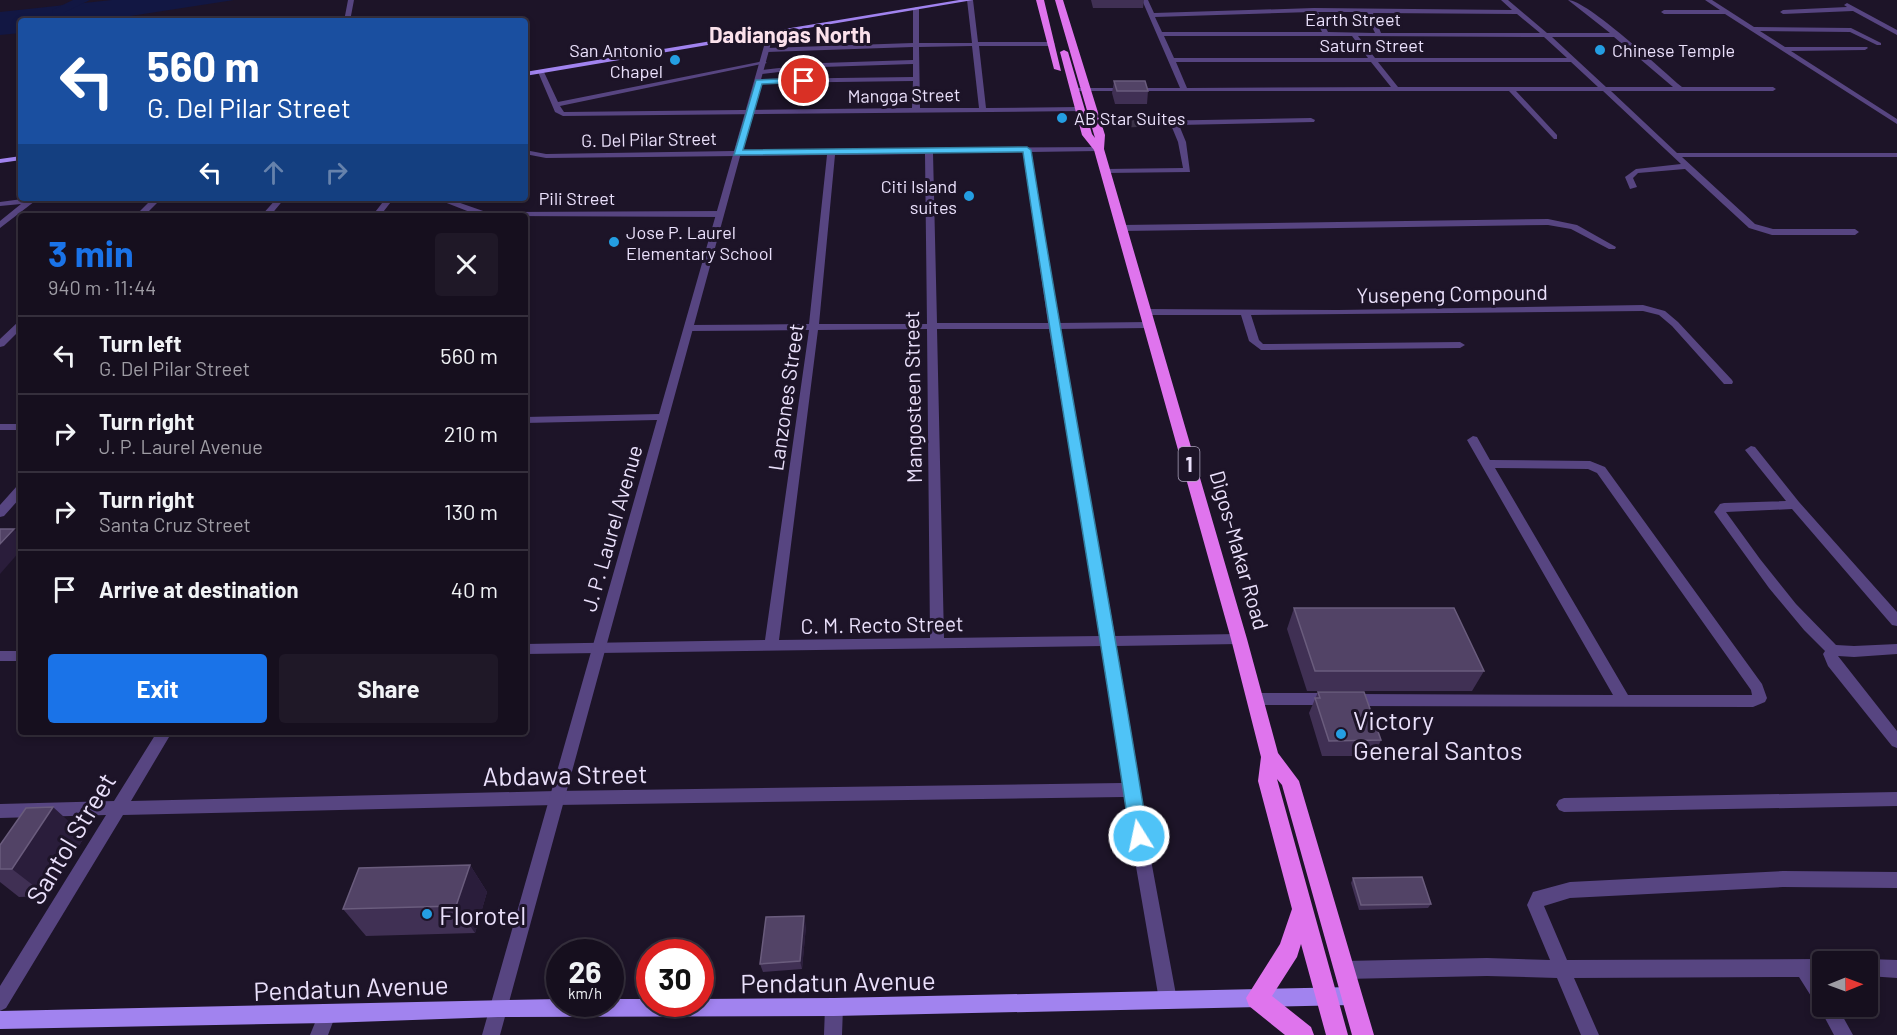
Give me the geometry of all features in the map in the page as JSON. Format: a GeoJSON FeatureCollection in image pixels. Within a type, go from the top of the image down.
{"type":"FeatureCollection","features":[{"type":"Feature","properties":{"kind":"main road"},"geometry":{"type":"LineString","coordinates":[[528,74],[970,0]]}},
{"type":"Feature","properties":{"kind":"main road","name":"Digos-Makar Road"},"geometry":{"type":"LineString","coordinates":[[1040,0],[1059,72],[1074,88]]}},
{"type":"Feature","properties":{"kind":"main road","name":"Digos-Makar Road"},"geometry":{"type":"LineString","coordinates":[[1050,0],[1087,135],[1099,149]]}},
{"type":"Feature","properties":{"kind":"main road","name":"Digos-Makar Road"},"geometry":{"type":"LineString","coordinates":[[1059,0],[1100,135],[1099,149],[1105,171],[1239,639],[1270,757],[1267,781],[1337,1035]]}},
{"type":"Feature","properties":{"kind":"main road","name":"Digos-Makar Road"},"geometry":{"type":"LineString","coordinates":[[1068,0],[1091,72],[1085,88]]}},
{"type":"Feature","properties":{"kind":"main road"},"geometry":{"type":"LineString","coordinates":[[0,161],[18,158]]}},
{"type":"Feature","properties":{"kind":"main road","name":"Digos-Makar Road"},"geometry":{"type":"LineString","coordinates":[[1270,757],[1290,782],[1363,1035]]}},
{"type":"Feature","properties":{"kind":"main road"},"geometry":{"type":"LineString","coordinates":[[1302,910],[1289,950],[1257,998],[1303,1035]]}},
{"type":"Feature","properties":{"kind":"main road","name":"Pendatun Avenue"},"geometry":{"type":"LineString","coordinates":[[0,1020],[327,1014],[498,1008],[834,1007],[1352,996]]}},
{"type":"Feature","properties":{"kind":"street"},"geometry":{"type":"LineString","coordinates":[[347,18],[351,0]]}},
{"type":"Feature","properties":{"kind":"street"},"geometry":{"type":"LineString","coordinates":[[970,0],[983,110]]}},
{"type":"Feature","properties":{"kind":"street"},"geometry":{"type":"LineString","coordinates":[[1145,0],[1184,88]]}},
{"type":"Feature","properties":{"kind":"street"},"geometry":{"type":"LineString","coordinates":[[1504,0],[1546,35],[1674,155],[1757,228],[1772,232],[1855,232]]}},
{"type":"Feature","properties":{"kind":"street"},"geometry":{"type":"LineString","coordinates":[[1571,0],[1681,90]]}},
{"type":"Feature","properties":{"kind":"street"},"geometry":{"type":"LineString","coordinates":[[1708,0],[1897,122]]}},
{"type":"Feature","properties":{"kind":"street"},"geometry":{"type":"LineString","coordinates":[[1838,0],[1896,31]]}},
{"type":"Feature","properties":{"kind":"street"},"geometry":{"type":"LineString","coordinates":[[916,9],[916,110]]}},
{"type":"Feature","properties":{"kind":"street"},"geometry":{"type":"LineString","coordinates":[[1783,12],[1854,9]]}},
{"type":"Feature","properties":{"kind":"street"},"geometry":{"type":"LineString","coordinates":[[1151,15],[1314,10],[1520,12]]}},
{"type":"Feature","properties":{"kind":"street"},"geometry":{"type":"LineString","coordinates":[[1314,10],[1326,34]]}},
{"type":"Feature","properties":{"kind":"street"},"geometry":{"type":"LineString","coordinates":[[1375,10],[1369,14],[1379,34]]}},
{"type":"Feature","properties":{"kind":"street"},"geometry":{"type":"LineString","coordinates":[[1664,12],[1727,12]]}},
{"type":"Feature","properties":{"kind":"street"},"geometry":{"type":"LineString","coordinates":[[1754,29],[1851,30],[1880,44]]}},
{"type":"Feature","properties":{"kind":"street","name":"J. P. Laurel Avenue"},"geometry":{"type":"LineString","coordinates":[[491,1035],[771,32]]}},
{"type":"Feature","properties":{"kind":"street","name":"Earth Street"},"geometry":{"type":"LineString","coordinates":[[1160,34],[1615,35]]}},
{"type":"Feature","properties":{"kind":"street"},"geometry":{"type":"LineString","coordinates":[[1353,34],[1396,89]]}},
{"type":"Feature","properties":{"kind":"street"},"geometry":{"type":"LineString","coordinates":[[541,72],[555,105],[763,67],[828,46],[1052,44]]}},
{"type":"Feature","properties":{"kind":"street"},"geometry":{"type":"LineString","coordinates":[[1785,49],[1865,48]]}},
{"type":"Feature","properties":{"kind":"street","name":"Saturn Street"},"geometry":{"type":"LineString","coordinates":[[1171,60],[1573,60]]}},
{"type":"Feature","properties":{"kind":"street"},"geometry":{"type":"LineString","coordinates":[[763,67],[916,63]]}},
{"type":"Feature","properties":{"kind":"street"},"geometry":{"type":"LineString","coordinates":[[763,67],[915,79]]}},
{"type":"Feature","properties":{"kind":"street"},"geometry":{"type":"LineString","coordinates":[[1074,88],[1773,89]]}},
{"type":"Feature","properties":{"kind":"street"},"geometry":{"type":"LineString","coordinates":[[1510,89],[1554,137]]}},
{"type":"Feature","properties":{"kind":"street","name":"Mangga Street"},"geometry":{"type":"LineString","coordinates":[[555,105],[563,114],[1080,109]]}},
{"type":"Feature","properties":{"kind":"street"},"geometry":{"type":"LineString","coordinates":[[1150,123],[1311,120]]}},
{"type":"Feature","properties":{"kind":"street"},"geometry":{"type":"LineString","coordinates":[[1105,171],[1187,170],[1180,135],[1174,122]]}},
{"type":"Feature","properties":{"kind":"street","name":"G. Del Pilar Street"},"geometry":{"type":"LineString","coordinates":[[528,153],[546,156],[1099,149]]}},
{"type":"Feature","properties":{"kind":"street","name":"Mangosteen Street"},"geometry":{"type":"LineString","coordinates":[[928,150],[937,644]]}},
{"type":"Feature","properties":{"kind":"street"},"geometry":{"type":"LineString","coordinates":[[1027,150],[1053,325],[1109,641],[1130,790],[1168,1000]]}},
{"type":"Feature","properties":{"kind":"street","name":"Lanzones Street"},"geometry":{"type":"LineString","coordinates":[[771,646],[814,327],[831,152]]}},
{"type":"Feature","properties":{"kind":"street"},"geometry":{"type":"LineString","coordinates":[[1674,155],[1897,155]]}},
{"type":"Feature","properties":{"kind":"street"},"geometry":{"type":"LineString","coordinates":[[1633,187],[1629,177],[1636,171],[1687,166]]}},
{"type":"Feature","properties":{"kind":"street"},"geometry":{"type":"LineString","coordinates":[[0,204],[20,201]]}},
{"type":"Feature","properties":{"kind":"street"},"geometry":{"type":"LineString","coordinates":[[0,225],[30,201]]}},
{"type":"Feature","properties":{"kind":"street"},"geometry":{"type":"LineString","coordinates":[[142,213],[155,201]]}},
{"type":"Feature","properties":{"kind":"street"},"geometry":{"type":"LineString","coordinates":[[268,213],[278,201]]}},
{"type":"Feature","properties":{"kind":"street"},"geometry":{"type":"LineString","coordinates":[[378,213],[388,201]]}},
{"type":"Feature","properties":{"kind":"street","name":"Pili Street"},"geometry":{"type":"LineString","coordinates":[[446,201],[479,213]]}},
{"type":"Feature","properties":{"kind":"street","name":"Pili Street"},"geometry":{"type":"LineString","coordinates":[[528,215],[720,214]]}},
{"type":"Feature","properties":{"kind":"street"},"geometry":{"type":"LineString","coordinates":[[1121,228],[1477,221],[1548,222],[1574,227],[1612,247]]}},
{"type":"Feature","properties":{"kind":"street","name":"Yusepeng Compound"},"geometry":{"type":"LineString","coordinates":[[689,328],[1053,325],[1245,313],[1643,308],[1662,313],[1675,324],[1728,382]]}},
{"type":"Feature","properties":{"kind":"street"},"geometry":{"type":"LineString","coordinates":[[1245,313],[1254,341],[1261,347],[1460,345]]}},
{"type":"Feature","properties":{"kind":"street"},"geometry":{"type":"LineString","coordinates":[[0,344],[18,327]]}},
{"type":"Feature","properties":{"kind":"street"},"geometry":{"type":"LineString","coordinates":[[528,420],[662,417]]}},
{"type":"Feature","properties":{"kind":"street"},"geometry":{"type":"LineString","coordinates":[[0,427],[18,427]]}},
{"type":"Feature","properties":{"kind":"street"},"geometry":{"type":"LineString","coordinates":[[1473,440],[1624,701]]}},
{"type":"Feature","properties":{"kind":"street"},"geometry":{"type":"LineString","coordinates":[[1751,450],[1795,505],[1897,621]]}},
{"type":"Feature","properties":{"kind":"street"},"geometry":{"type":"LineString","coordinates":[[1255,699],[1753,701],[1760,698],[1757,688],[1601,470],[1590,465],[1487,464]]}},
{"type":"Feature","properties":{"kind":"street"},"geometry":{"type":"LineString","coordinates":[[0,513],[18,492]]}},
{"type":"Feature","properties":{"kind":"street"},"geometry":{"type":"LineString","coordinates":[[1795,505],[1734,506],[1724,507],[1720,512],[1808,626],[1832,649],[1841,651],[1897,649]]}},
{"type":"Feature","properties":{"kind":"street","name":"C. M. Recto Street"},"geometry":{"type":"LineString","coordinates":[[528,649],[1239,639]]}},
{"type":"Feature","properties":{"kind":"street"},"geometry":{"type":"LineString","coordinates":[[1832,649],[1830,654],[1833,662],[1897,742]]}},
{"type":"Feature","properties":{"kind":"street"},"geometry":{"type":"LineString","coordinates":[[0,656],[18,656]]}},
{"type":"Feature","properties":{"kind":"street","name":"Santol Street"},"geometry":{"type":"LineString","coordinates":[[0,1002],[163,735]]}},
{"type":"Feature","properties":{"kind":"street","name":"Abdawa Street"},"geometry":{"type":"LineString","coordinates":[[0,811],[556,798],[1130,790]]}},
{"type":"Feature","properties":{"kind":"street"},"geometry":{"type":"LineString","coordinates":[[1564,805],[1897,799]]}},
{"type":"Feature","properties":{"kind":"street"},"geometry":{"type":"LineString","coordinates":[[1590,1035],[1560,969],[1535,905],[1539,898],[1570,890],[1783,879],[1897,880]]}},
{"type":"Feature","properties":{"kind":"street"},"geometry":{"type":"LineString","coordinates":[[1344,970],[1487,967],[1812,968]]}},
{"type":"Feature","properties":{"kind":"street"},"geometry":{"type":"LineString","coordinates":[[1804,968],[1812,981]]}},
{"type":"Feature","properties":{"kind":"street"},"geometry":{"type":"LineString","coordinates":[[1878,968],[1897,969]]}},
{"type":"Feature","properties":{"kind":"street"},"geometry":{"type":"LineString","coordinates":[[833,1035],[834,1007]]}},
{"type":"Feature","properties":{"kind":"street"},"geometry":{"type":"LineString","coordinates":[[319,1035],[327,1014]]}},
{"type":"Feature","properties":{"kind":"street"},"geometry":{"type":"LineString","coordinates":[[1833,1017],[1844,1035]]}},
{"type":"Feature","properties":{"kind":"shaded area"},"geometry":{"type":"Polygon","coordinates":[[[112,0],[234,0],[117,18],[18,18],[18,33],[0,35],[0,12],[112,0]]]}},
{"type":"Feature","properties":{"kind":"building"},"geometry":{"type":"Polygon","coordinates":[[[1114,81],[1145,81],[1148,91],[1117,91],[1114,81]]]}},
{"type":"Feature","properties":{"kind":"building"},"geometry":{"type":"Polygon","coordinates":[[[0,529],[14,529],[0,544],[0,529]]]}},
{"type":"Feature","properties":{"kind":"building"},"geometry":{"type":"Polygon","coordinates":[[[1294,608],[1454,608],[1484,671],[1315,671],[1294,608]]]}},
{"type":"Feature","properties":{"kind":"building"},"geometry":{"type":"Polygon","coordinates":[[[1318,692],[1364,692],[1381,740],[1329,741],[1315,698],[1320,698],[1318,692]]]}},
{"type":"Feature","properties":{"kind":"building"},"geometry":{"type":"Polygon","coordinates":[[[53,807],[12,869],[0,869],[0,845],[26,808],[53,807]]]}},
{"type":"Feature","properties":{"kind":"building"},"geometry":{"type":"Polygon","coordinates":[[[470,865],[456,906],[343,909],[359,868],[470,865]]]}},
{"type":"Feature","properties":{"kind":"building"},"geometry":{"type":"Polygon","coordinates":[[[1422,877],[1431,904],[1361,905],[1353,878],[1422,877]]]}},
{"type":"Feature","properties":{"kind":"building"},"geometry":{"type":"Polygon","coordinates":[[[804,916],[800,961],[760,964],[766,917],[804,916]]]}},
{"type":"Feature","properties":{"kind":"waterway"},"geometry":{"type":"LineString","coordinates":[[58,10],[84,0]]}},
{"type":"Feature","properties":{"kind":"tunnel"},"geometry":{"type":"LineString","coordinates":[[1121,124],[1150,123]]}},
{"type":"Feature","properties":{"kind":"place","name":"Chinese Temple"},"geometry":{"type":"Point","coordinates":[1600,50]}},
{"type":"Feature","properties":{"kind":"place","name":"San Antonio Chapel"},"geometry":{"type":"Point","coordinates":[675,60]}},
{"type":"Feature","properties":{"kind":"place","name":"AB Star Suites"},"geometry":{"type":"Point","coordinates":[1062,118]}},
{"type":"Feature","properties":{"kind":"place","name":"Citi Island suites"},"geometry":{"type":"Point","coordinates":[969,196]}},
{"type":"Feature","properties":{"kind":"place","name":"Jose P. Laurel Elementary School"},"geometry":{"type":"Point","coordinates":[614,242]}},
{"type":"Feature","properties":{"kind":"place","name":"Victory General Santos"},"geometry":{"type":"Point","coordinates":[1341,734]}},
{"type":"Feature","properties":{"kind":"place","name":"Florotel"},"geometry":{"type":"Point","coordinates":[427,914]}},
{"type":"Feature","properties":{"kind":"district","name":"Dadiangas North"},"geometry":{"type":"Point","coordinates":[790,34]}},
{"type":"Feature","properties":{"kind":"route"},"geometry":{"type":"LineString","coordinates":[[804,81],[759,81],[737,153],[1027,150],[1053,325],[1109,641],[1130,790],[1139,836]]}}]}
